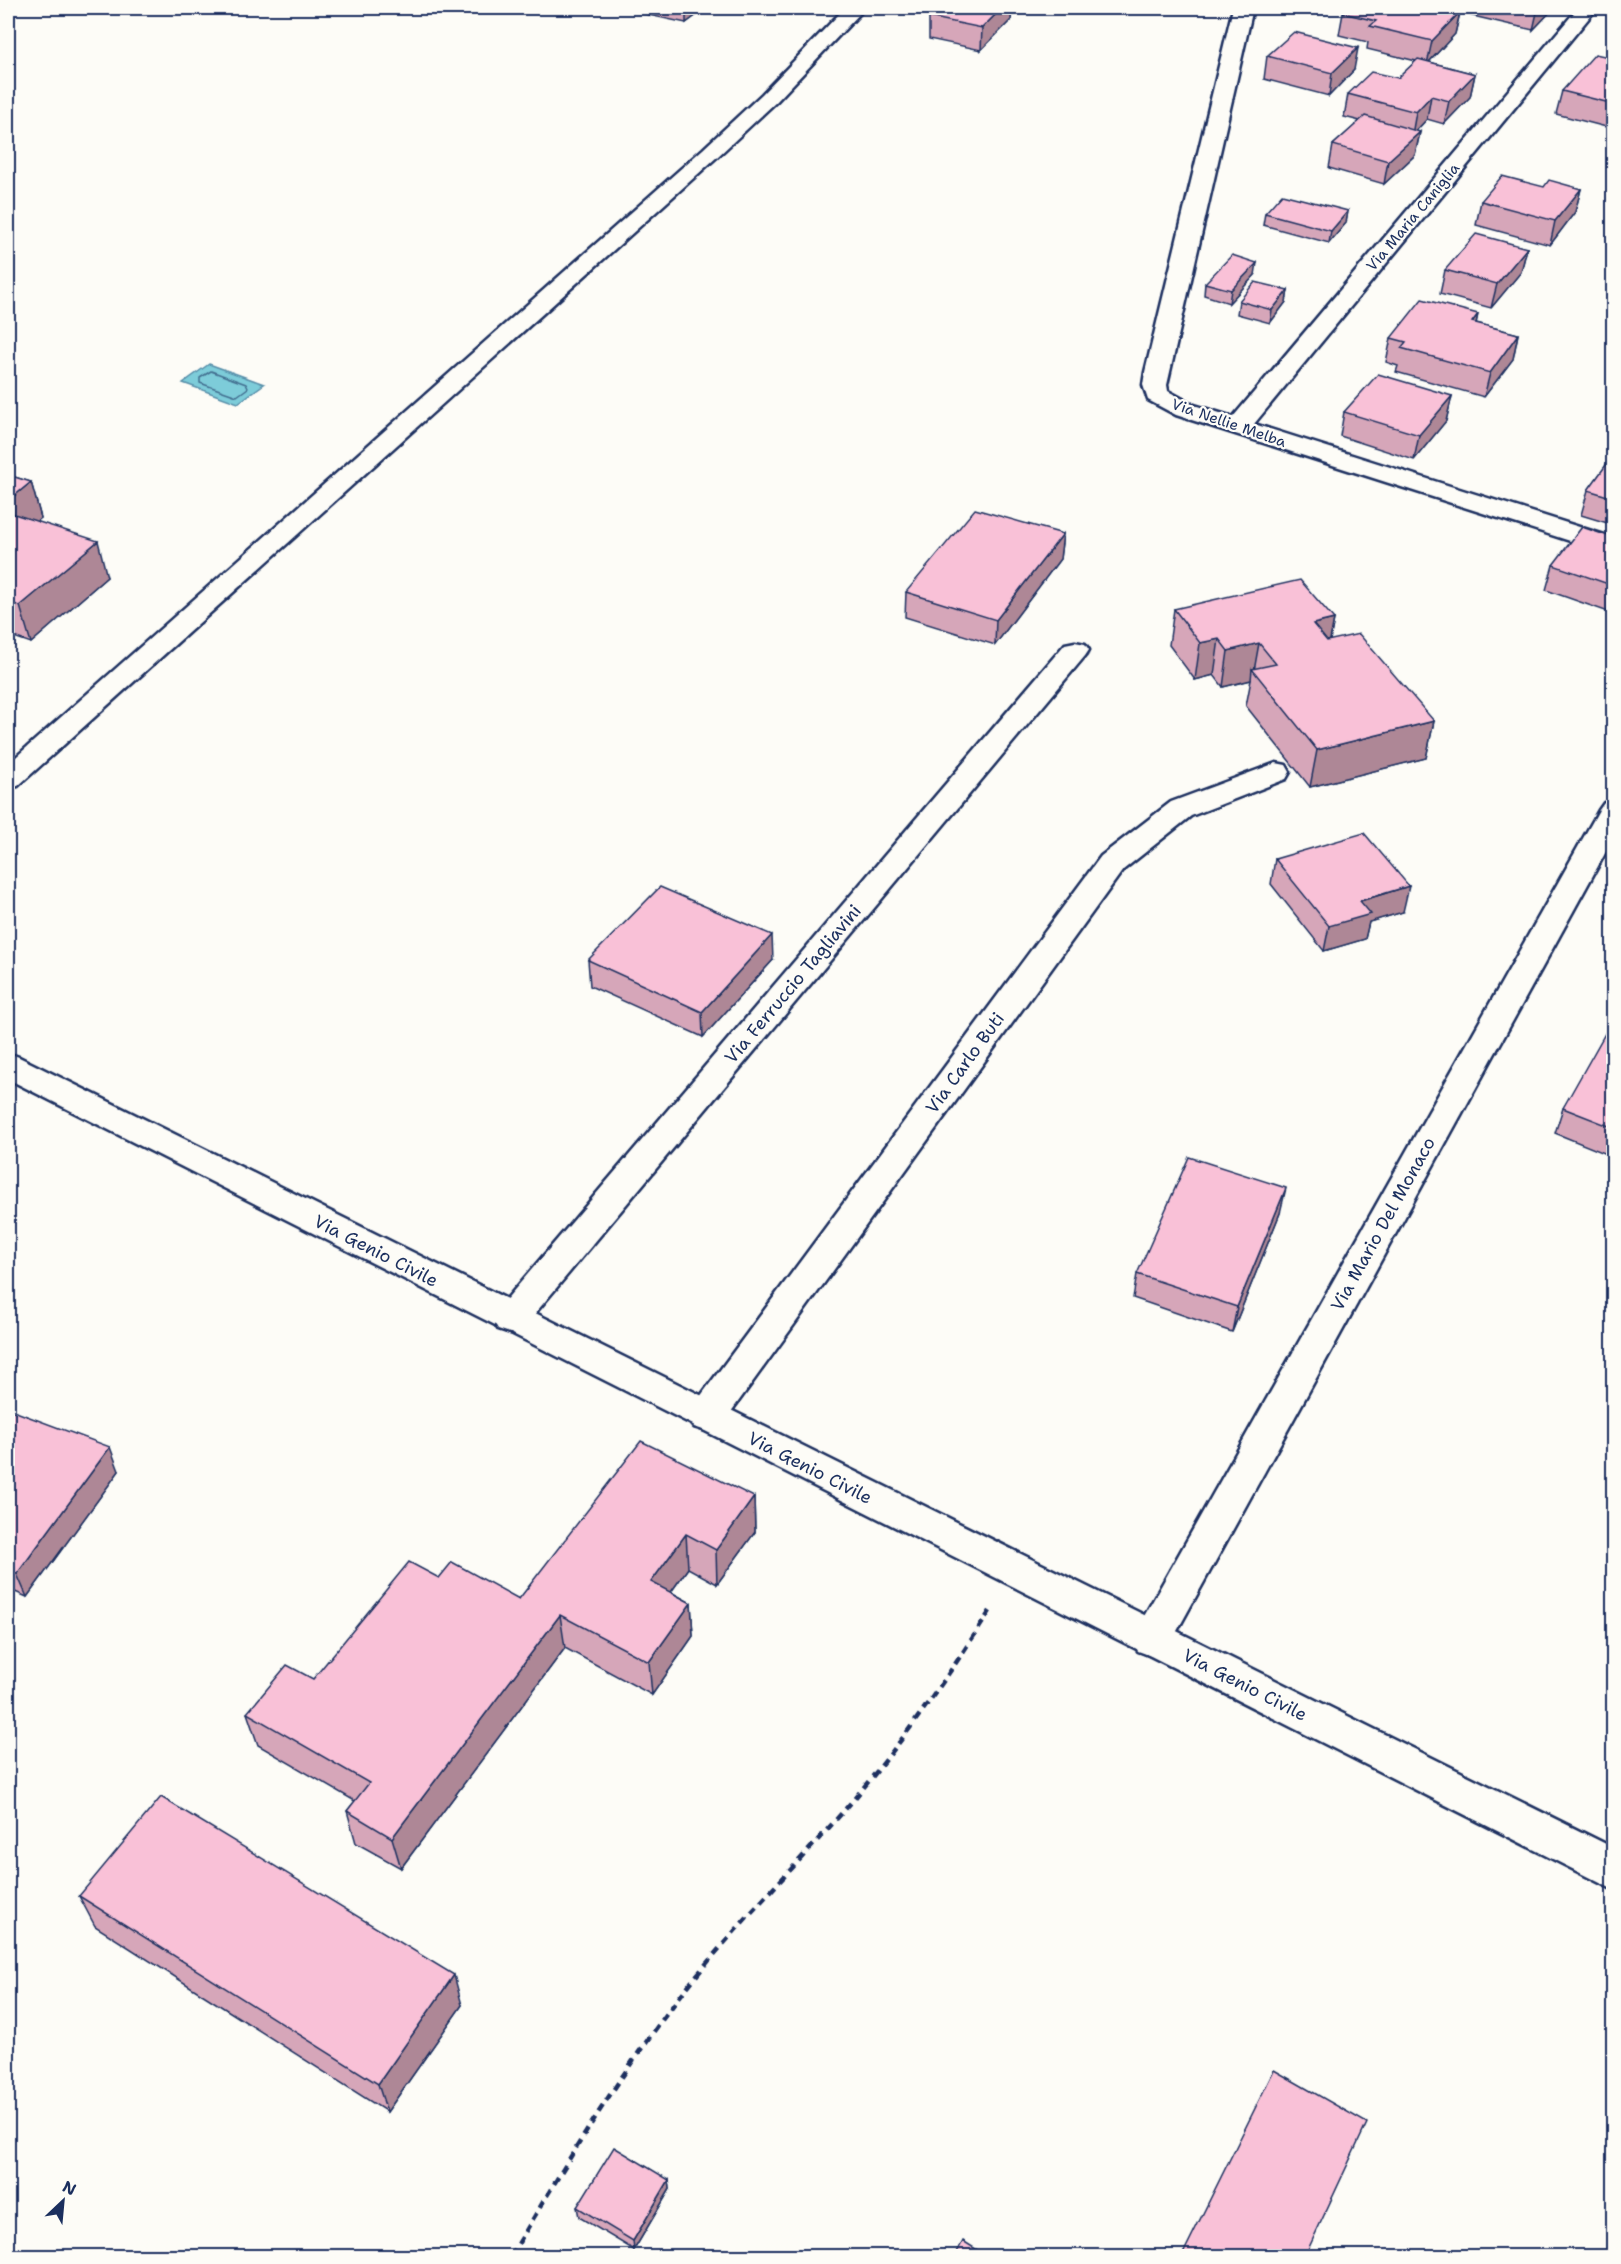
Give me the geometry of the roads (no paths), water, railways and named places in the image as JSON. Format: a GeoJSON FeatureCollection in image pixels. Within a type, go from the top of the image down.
{"type":"FeatureCollection","features":[{"type":"Feature","properties":{"kind":"street"},"geometry":{"type":"LineString","coordinates":[[8,779],[710,153],[769,98],[855,8]]}},
{"type":"Feature","properties":{"kind":"street","name":"Via Nellie Melba"},"geometry":{"type":"LineString","coordinates":[[1244,8],[1155,385],[1157,395],[1169,403],[1238,427],[1614,547]]}},
{"type":"Feature","properties":{"kind":"street","name":"Via Maria Caniglia"},"geometry":{"type":"LineString","coordinates":[[1238,427],[1588,8]]}},
{"type":"Feature","properties":{"kind":"street","name":"Via Ferruccio Tagliavini"},"geometry":{"type":"LineString","coordinates":[[510,1319],[1075,650]]}},
{"type":"Feature","properties":{"kind":"street","name":"Via Carlo Buti"},"geometry":{"type":"LineString","coordinates":[[707,1416],[1112,863],[1181,809],[1276,772]]}},
{"type":"Feature","properties":{"kind":"street","name":"Via Mario Del Monaco"},"geometry":{"type":"LineString","coordinates":[[1152,1639],[1614,810]]}},
{"type":"Feature","properties":{"kind":"street","name":"Via Genio Civile"},"geometry":{"type":"LineString","coordinates":[[8,1065],[510,1319],[1614,1870]]}},
{"type":"Feature","properties":{"kind":"water"},"geometry":{"type":"Polygon","coordinates":[[[209,364],[264,384],[238,403],[183,383],[209,364]]]}}]}
